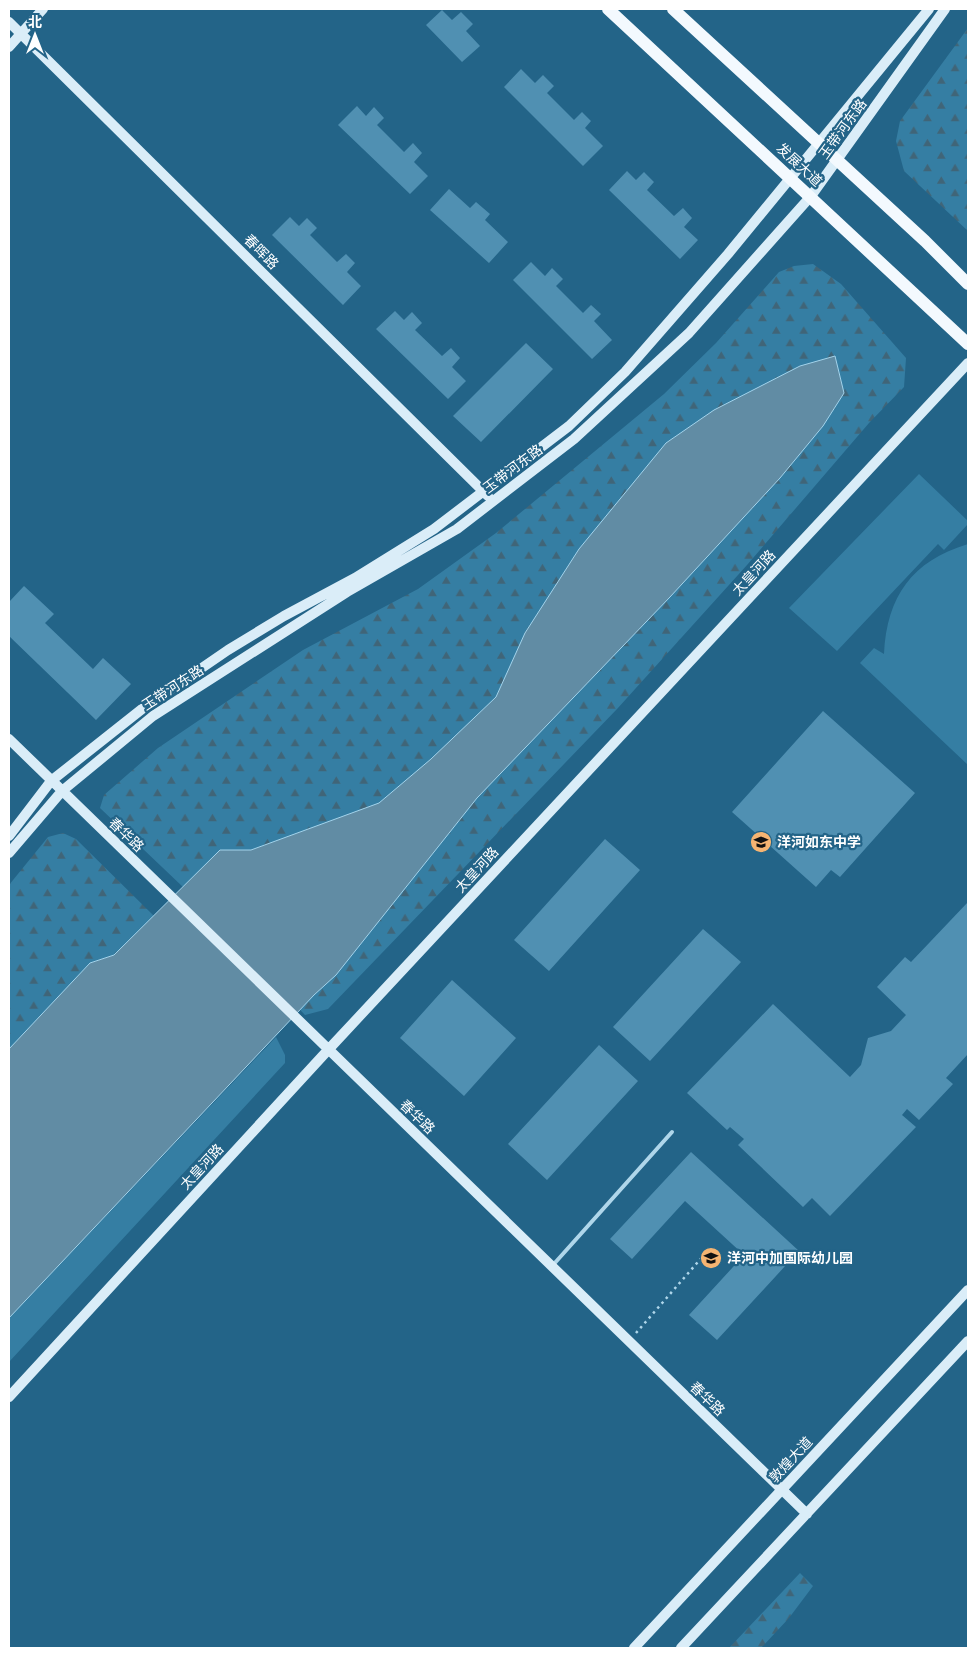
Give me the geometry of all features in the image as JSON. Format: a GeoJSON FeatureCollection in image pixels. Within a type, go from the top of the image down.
{"type":"FeatureCollection","features":[{"type":"Feature","properties":{"kind":"main road","name":"发展大道"},"geometry":{"type":"LineString","coordinates":[[608,9],[968,344]]}},
{"type":"Feature","properties":{"kind":"main road"},"geometry":{"type":"LineString","coordinates":[[673,9],[968,284]]}},
{"type":"Feature","properties":{"kind":"street"},"geometry":{"type":"LineString","coordinates":[[9,47],[43,9]]}},
{"type":"Feature","properties":{"kind":"street","name":"玉带河东路"},"geometry":{"type":"LineString","coordinates":[[9,836],[51,781],[142,709],[228,650],[284,616],[355,578],[434,529],[568,426],[625,372],[820,144],[929,9]]}},
{"type":"Feature","properties":{"kind":"street","name":"玉带河东路"},"geometry":{"type":"LineString","coordinates":[[9,853],[62,791],[153,716],[347,592],[457,529],[574,439],[689,333],[811,196],[838,161],[942,13]]}},
{"type":"Feature","properties":{"kind":"street","name":"春晖路"},"geometry":{"type":"LineString","coordinates":[[9,22],[493,502]]}},
{"type":"Feature","properties":{"kind":"street","name":"太皇河路"},"geometry":{"type":"LineString","coordinates":[[9,1397],[328,1050],[968,363]]}},
{"type":"Feature","properties":{"kind":"street","name":"春华路"},"geometry":{"type":"LineString","coordinates":[[9,739],[162,890],[305,1026],[807,1514]]}},
{"type":"Feature","properties":{"kind":"street","name":"敦煌大道"},"geometry":{"type":"LineString","coordinates":[[634,1648],[968,1290]]}},
{"type":"Feature","properties":{"kind":"street"},"geometry":{"type":"LineString","coordinates":[[681,1648],[968,1341]]}},
{"type":"Feature","properties":{"kind":"lane"},"geometry":{"type":"LineString","coordinates":[[929,9],[942,13]]}},
{"type":"Feature","properties":{"kind":"lane"},"geometry":{"type":"LineString","coordinates":[[552,1267],[672,1132]]}},
{"type":"Feature","properties":{"kind":"path"},"geometry":{"type":"LineString","coordinates":[[628,1342],[711,1248]]}},
{"type":"Feature","properties":{"kind":"green space"},"geometry":{"type":"Polygon","coordinates":[[[968,28],[968,231],[904,171],[896,141],[900,121],[968,28]]]}},
{"type":"Feature","properties":{"kind":"green space"},"geometry":{"type":"Polygon","coordinates":[[[813,264],[841,284],[906,358],[904,387],[869,423],[747,565],[617,709],[328,1009],[305,1015],[183,887],[100,808],[104,795],[158,748],[303,650],[418,589],[496,533],[664,394],[716,343],[779,272],[794,266],[813,264]]]}},
{"type":"Feature","properties":{"kind":"green space"},"geometry":{"type":"Polygon","coordinates":[[[919,474],[968,521],[968,524],[944,550],[938,544],[837,651],[789,608],[919,474]]]}},
{"type":"Feature","properties":{"kind":"green space"},"geometry":{"type":"Polygon","coordinates":[[[968,544],[968,765],[860,663],[874,648],[884,654],[886,633],[891,615],[897,598],[906,584],[932,560],[948,551],[968,544]]]}},
{"type":"Feature","properties":{"kind":"green space"},"geometry":{"type":"Polygon","coordinates":[[[63,833],[76,839],[154,916],[114,955],[90,963],[9,1049],[9,885],[48,837],[63,833]]]}},
{"type":"Feature","properties":{"kind":"green space"},"geometry":{"type":"Polygon","coordinates":[[[276,1037],[285,1055],[285,1063],[9,1362],[9,1318],[276,1037]]]}},
{"type":"Feature","properties":{"kind":"green space"},"geometry":{"type":"Polygon","coordinates":[[[800,1573],[813,1586],[789,1618],[761,1648],[729,1648],[800,1573]]]}},
{"type":"Feature","properties":{"kind":"shaded area"},"geometry":{"type":"Polygon","coordinates":[[[835,356],[844,393],[823,426],[780,478],[670,597],[477,798],[336,975],[314,995],[9,1318],[9,1049],[90,963],[114,955],[220,850],[251,850],[379,803],[431,759],[496,697],[525,633],[579,549],[666,443],[714,410],[800,366],[835,356]]]}},
{"type":"Feature","properties":{"kind":"building"},"geometry":{"type":"Polygon","coordinates":[[[442,10],[452,20],[461,12],[473,24],[466,31],[480,46],[462,62],[426,25],[442,10]]]}},
{"type":"Feature","properties":{"kind":"building"},"geometry":{"type":"Polygon","coordinates":[[[521,69],[535,83],[543,75],[554,86],[547,93],[574,120],[582,112],[591,121],[585,128],[603,146],[583,166],[504,87],[521,69]]]}},
{"type":"Feature","properties":{"kind":"building"},"geometry":{"type":"Polygon","coordinates":[[[357,106],[366,116],[374,107],[384,118],[377,125],[404,152],[413,143],[422,153],[414,162],[428,176],[410,194],[338,125],[357,106]]]}},
{"type":"Feature","properties":{"kind":"building"},"geometry":{"type":"Polygon","coordinates":[[[627,171],[636,180],[644,172],[654,182],[647,190],[674,216],[683,208],[692,218],[684,227],[698,240],[680,259],[609,190],[627,171]]]}},
{"type":"Feature","properties":{"kind":"building"},"geometry":{"type":"Polygon","coordinates":[[[449,189],[470,208],[476,202],[490,214],[485,220],[508,242],[489,263],[430,210],[449,189]]]}},
{"type":"Feature","properties":{"kind":"building"},"geometry":{"type":"Polygon","coordinates":[[[290,217],[299,226],[307,218],[317,228],[310,235],[337,262],[346,254],[355,263],[347,272],[361,286],[343,305],[272,235],[290,217]]]}},
{"type":"Feature","properties":{"kind":"building"},"geometry":{"type":"Polygon","coordinates":[[[531,262],[545,276],[552,268],[563,279],[556,286],[583,313],[591,305],[601,314],[594,321],[612,340],[592,359],[513,280],[531,262]]]}},
{"type":"Feature","properties":{"kind":"building"},"geometry":{"type":"Polygon","coordinates":[[[395,311],[404,320],[412,312],[422,323],[415,330],[442,356],[451,348],[460,358],[452,367],[466,381],[448,399],[376,329],[395,311]]]}},
{"type":"Feature","properties":{"kind":"building"},"geometry":{"type":"Polygon","coordinates":[[[526,343],[553,369],[481,442],[453,416],[526,343]]]}},
{"type":"Feature","properties":{"kind":"building"},"geometry":{"type":"Polygon","coordinates":[[[24,586],[54,614],[45,623],[93,669],[103,658],[131,684],[96,720],[9,636],[9,602],[24,586]]]}},
{"type":"Feature","properties":{"kind":"building"},"geometry":{"type":"Polygon","coordinates":[[[823,711],[915,793],[840,877],[831,870],[816,887],[732,812],[823,711]]]}},
{"type":"Feature","properties":{"kind":"building"},"geometry":{"type":"Polygon","coordinates":[[[605,839],[640,870],[549,971],[514,940],[605,839]]]}},
{"type":"Feature","properties":{"kind":"building"},"geometry":{"type":"Polygon","coordinates":[[[968,902],[968,1054],[946,1078],[953,1084],[919,1120],[907,1109],[902,1115],[916,1127],[830,1216],[812,1198],[803,1207],[738,1145],[744,1139],[730,1127],[727,1130],[687,1093],[773,1004],[850,1077],[861,1065],[868,1038],[891,1031],[906,1015],[877,987],[905,957],[911,962],[968,902]]]}},
{"type":"Feature","properties":{"kind":"building"},"geometry":{"type":"Polygon","coordinates":[[[703,929],[741,962],[650,1061],[613,1027],[703,929]]]}},
{"type":"Feature","properties":{"kind":"building"},"geometry":{"type":"Polygon","coordinates":[[[452,980],[516,1038],[464,1096],[400,1038],[452,980]]]}},
{"type":"Feature","properties":{"kind":"building"},"geometry":{"type":"Polygon","coordinates":[[[599,1045],[638,1081],[547,1180],[508,1144],[599,1045]]]}},
{"type":"Feature","properties":{"kind":"building"},"geometry":{"type":"Polygon","coordinates":[[[691,1152],[799,1251],[717,1340],[689,1315],[744,1255],[685,1201],[632,1259],[610,1239],[691,1152]]]}},
{"type":"Feature","properties":{"kind":"place","name":"洋河如东中学"},"geometry":{"type":"Point","coordinates":[761,842]}},
{"type":"Feature","properties":{"kind":"place","name":"洋河中加国际幼儿园"},"geometry":{"type":"Point","coordinates":[711,1258]}}]}
